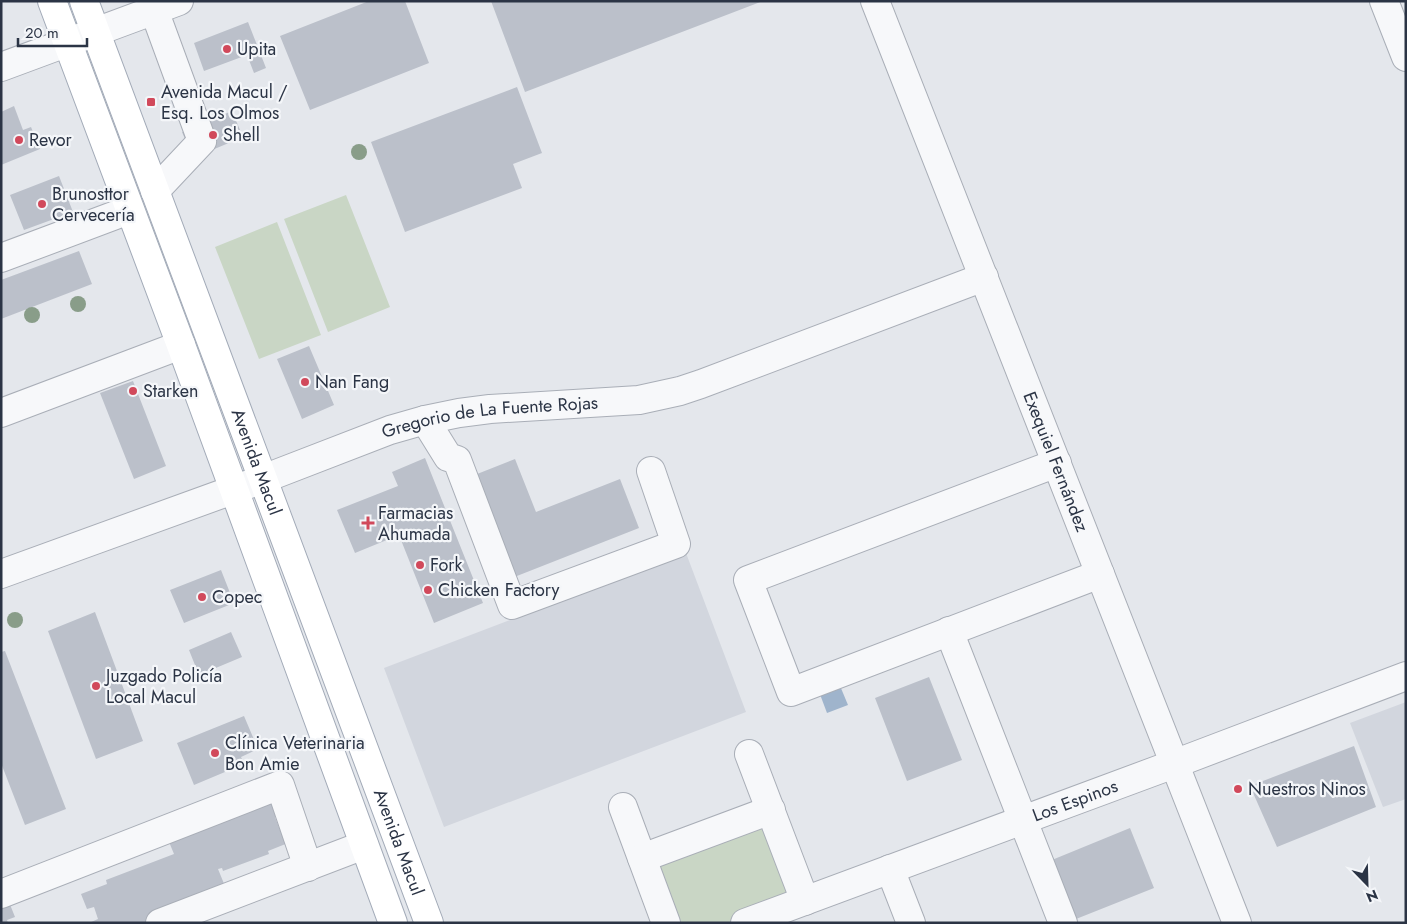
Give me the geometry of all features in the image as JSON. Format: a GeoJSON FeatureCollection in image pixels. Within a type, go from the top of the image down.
{"type":"FeatureCollection","features":[{"type":"Feature","properties":{"kind":"main road","name":"Avenida Macul"},"geometry":{"type":"LineString","coordinates":[[52,1],[181,345],[393,923]]}},
{"type":"Feature","properties":{"kind":"main road","name":"Avenida Macul"},"geometry":{"type":"LineString","coordinates":[[84,1],[429,923]]}},
{"type":"Feature","properties":{"kind":"street","name":"Exequiel Fernández"},"geometry":{"type":"LineString","coordinates":[[875,1],[1174,764],[1230,921]]}},
{"type":"Feature","properties":{"kind":"street"},"geometry":{"type":"LineString","coordinates":[[1384,1],[1406,57]]}},
{"type":"Feature","properties":{"kind":"street"},"geometry":{"type":"LineString","coordinates":[[1,67],[166,6],[202,141],[155,191]]}},
{"type":"Feature","properties":{"kind":"street"},"geometry":{"type":"LineString","coordinates":[[1,258],[129,210]]}},
{"type":"Feature","properties":{"kind":"street","name":"Gregorio de La Fuente Rojas"},"geometry":{"type":"LineString","coordinates":[[1,574],[390,430],[459,412],[639,400],[680,391],[984,277]]}},
{"type":"Feature","properties":{"kind":"street"},"geometry":{"type":"LineString","coordinates":[[1,413],[181,345]]}},
{"type":"Feature","properties":{"kind":"street"},"geometry":{"type":"LineString","coordinates":[[424,420],[448,457],[457,460],[512,605],[676,544],[651,471]]}},
{"type":"Feature","properties":{"kind":"street"},"geometry":{"type":"LineString","coordinates":[[1056,463],[748,580],[791,692],[1100,574]]}},
{"type":"Feature","properties":{"kind":"street"},"geometry":{"type":"LineString","coordinates":[[949,631],[1063,923]]}},
{"type":"Feature","properties":{"kind":"street","name":"Los Espinos"},"geometry":{"type":"LineString","coordinates":[[745,923],[1406,676]]}},
{"type":"Feature","properties":{"kind":"street"},"geometry":{"type":"LineString","coordinates":[[749,754],[805,901]]}},
{"type":"Feature","properties":{"kind":"street"},"geometry":{"type":"LineString","coordinates":[[1,894],[280,785],[308,867]]}},
{"type":"Feature","properties":{"kind":"street"},"geometry":{"type":"LineString","coordinates":[[624,807],[666,923]]}},
{"type":"Feature","properties":{"kind":"street"},"geometry":{"type":"LineString","coordinates":[[642,858],[771,810]]}},
{"type":"Feature","properties":{"kind":"street"},"geometry":{"type":"LineString","coordinates":[[160,923],[364,845]]}},
{"type":"Feature","properties":{"kind":"street"},"geometry":{"type":"LineString","coordinates":[[890,869],[911,923]]}},
{"type":"Feature","properties":{"kind":"shaded area"},"geometry":{"type":"Polygon","coordinates":[[[686,553],[746,712],[444,827],[384,668],[686,553]]]}},
{"type":"Feature","properties":{"kind":"shaded area"},"geometry":{"type":"Polygon","coordinates":[[[1406,702],[1406,799],[1383,807],[1350,723],[1406,702]]]}},
{"type":"Feature","properties":{"kind":"green space"},"geometry":{"type":"Polygon","coordinates":[[[346,195],[390,307],[328,332],[284,219],[346,195]]]}},
{"type":"Feature","properties":{"kind":"green space"},"geometry":{"type":"Polygon","coordinates":[[[277,222],[321,335],[259,359],[215,247],[277,222]]]}},
{"type":"Feature","properties":{"kind":"green space"},"geometry":{"type":"Polygon","coordinates":[[[771,810],[805,901],[745,923],[666,923],[642,858],[771,810]]]}},
{"type":"Feature","properties":{"kind":"water"},"geometry":{"type":"Polygon","coordinates":[[[838,681],[848,705],[827,713],[818,689],[838,681]]]}},
{"type":"Feature","properties":{"kind":"building"},"geometry":{"type":"Polygon","coordinates":[[[369,1],[405,1],[429,63],[310,110],[280,36],[369,1]]]}},
{"type":"Feature","properties":{"kind":"building"},"geometry":{"type":"Polygon","coordinates":[[[491,1],[763,1],[525,92],[491,1]]]}},
{"type":"Feature","properties":{"kind":"building","name":"Upita"},"geometry":{"type":"Polygon","coordinates":[[[248,22],[266,68],[254,73],[247,55],[204,71],[194,43],[248,22]]]}},
{"type":"Feature","properties":{"kind":"building"},"geometry":{"type":"Polygon","coordinates":[[[517,87],[542,153],[513,164],[522,188],[405,232],[371,142],[517,87]]]}},
{"type":"Feature","properties":{"kind":"building","name":"Revor"},"geometry":{"type":"Polygon","coordinates":[[[14,106],[23,130],[31,127],[40,149],[1,165],[1,112],[14,106]]]}},
{"type":"Feature","properties":{"kind":"building","name":"Shell"},"geometry":{"type":"Polygon","coordinates":[[[232,111],[243,137],[193,158],[182,132],[232,111]]]}},
{"type":"Feature","properties":{"kind":"building","name":"Brunosttor Cervecería"},"geometry":{"type":"Polygon","coordinates":[[[59,176],[73,212],[24,230],[10,195],[59,176]]]}},
{"type":"Feature","properties":{"kind":"building"},"geometry":{"type":"Polygon","coordinates":[[[79,251],[92,284],[1,319],[1,280],[79,251]]]}},
{"type":"Feature","properties":{"kind":"building","name":"Nan Fang"},"geometry":{"type":"Polygon","coordinates":[[[309,346],[334,405],[302,419],[277,359],[309,346]]]}},
{"type":"Feature","properties":{"kind":"building"},"geometry":{"type":"Polygon","coordinates":[[[133,381],[166,466],[134,479],[100,393],[133,381]]]}},
{"type":"Feature","properties":{"kind":"building"},"geometry":{"type":"Polygon","coordinates":[[[425,458],[483,603],[434,623],[399,535],[355,553],[337,510],[398,486],[392,472],[425,458]]]}},
{"type":"Feature","properties":{"kind":"building"},"geometry":{"type":"Polygon","coordinates":[[[515,459],[536,512],[620,479],[639,528],[507,580],[467,478],[515,459]]]}},
{"type":"Feature","properties":{"kind":"building","name":"Copec"},"geometry":{"type":"Polygon","coordinates":[[[221,570],[234,603],[184,623],[170,590],[221,570]]]}},
{"type":"Feature","properties":{"kind":"building","name":"Juzgado Policía Local Macul"},"geometry":{"type":"Polygon","coordinates":[[[95,612],[143,741],[96,759],[48,631],[95,612]]]}},
{"type":"Feature","properties":{"kind":"building"},"geometry":{"type":"Polygon","coordinates":[[[231,632],[242,657],[199,675],[189,650],[231,632]]]}},
{"type":"Feature","properties":{"kind":"building"},"geometry":{"type":"Polygon","coordinates":[[[5,651],[66,809],[25,825],[1,763],[1,652],[5,651]]]}},
{"type":"Feature","properties":{"kind":"building"},"geometry":{"type":"Polygon","coordinates":[[[929,677],[962,760],[907,781],[875,698],[929,677]]]}},
{"type":"Feature","properties":{"kind":"building","name":"Clínica Veterinaria Bon Amie"},"geometry":{"type":"Polygon","coordinates":[[[244,716],[258,749],[241,757],[244,764],[194,785],[177,743],[244,716]]]}},
{"type":"Feature","properties":{"kind":"building"},"geometry":{"type":"Polygon","coordinates":[[[1354,746],[1376,807],[1277,847],[1250,786],[1354,746]]]}},
{"type":"Feature","properties":{"kind":"building"},"geometry":{"type":"Polygon","coordinates":[[[277,799],[283,815],[275,817],[280,830],[288,827],[293,841],[268,851],[269,854],[223,871],[222,868],[218,869],[227,891],[146,923],[89,923],[98,919],[94,907],[87,909],[81,894],[107,884],[106,880],[174,854],[167,837],[277,799]]]}},
{"type":"Feature","properties":{"kind":"building"},"geometry":{"type":"Polygon","coordinates":[[[1130,828],[1154,888],[1071,921],[1047,862],[1130,828]]]}},
{"type":"Feature","properties":{"kind":"building"},"geometry":{"type":"Polygon","coordinates":[[[9,902],[15,917],[7,920],[8,923],[1,923],[1,905],[9,902]]]}},
{"type":"Feature","properties":{"kind":"place","name":"Upita"},"geometry":{"type":"Point","coordinates":[227,49]}},
{"type":"Feature","properties":{"kind":"place","name":"Avenida Macul / Esq. Los Olmos"},"geometry":{"type":"Point","coordinates":[151,102]}},
{"type":"Feature","properties":{"kind":"place","name":"Shell"},"geometry":{"type":"Point","coordinates":[213,135]}},
{"type":"Feature","properties":{"kind":"place","name":"Revor"},"geometry":{"type":"Point","coordinates":[19,140]}},
{"type":"Feature","properties":{"kind":"place","name":"Brunosttor Cervecería"},"geometry":{"type":"Point","coordinates":[42,204]}},
{"type":"Feature","properties":{"kind":"place","name":"Nan Fang"},"geometry":{"type":"Point","coordinates":[305,382]}},
{"type":"Feature","properties":{"kind":"place","name":"Starken"},"geometry":{"type":"Point","coordinates":[133,391]}},
{"type":"Feature","properties":{"kind":"place","name":"Farmacias Ahumada"},"geometry":{"type":"Point","coordinates":[368,523]}},
{"type":"Feature","properties":{"kind":"place","name":"Fork"},"geometry":{"type":"Point","coordinates":[420,565]}},
{"type":"Feature","properties":{"kind":"place","name":"Chicken Factory"},"geometry":{"type":"Point","coordinates":[428,590]}},
{"type":"Feature","properties":{"kind":"place","name":"Copec"},"geometry":{"type":"Point","coordinates":[202,597]}},
{"type":"Feature","properties":{"kind":"place","name":"Juzgado Policía Local Macul"},"geometry":{"type":"Point","coordinates":[96,686]}},
{"type":"Feature","properties":{"kind":"place","name":"Clínica Veterinaria Bon Amie"},"geometry":{"type":"Point","coordinates":[215,753]}},
{"type":"Feature","properties":{"kind":"place","name":"Nuestros Ninos"},"geometry":{"type":"Point","coordinates":[1238,789]}}]}
